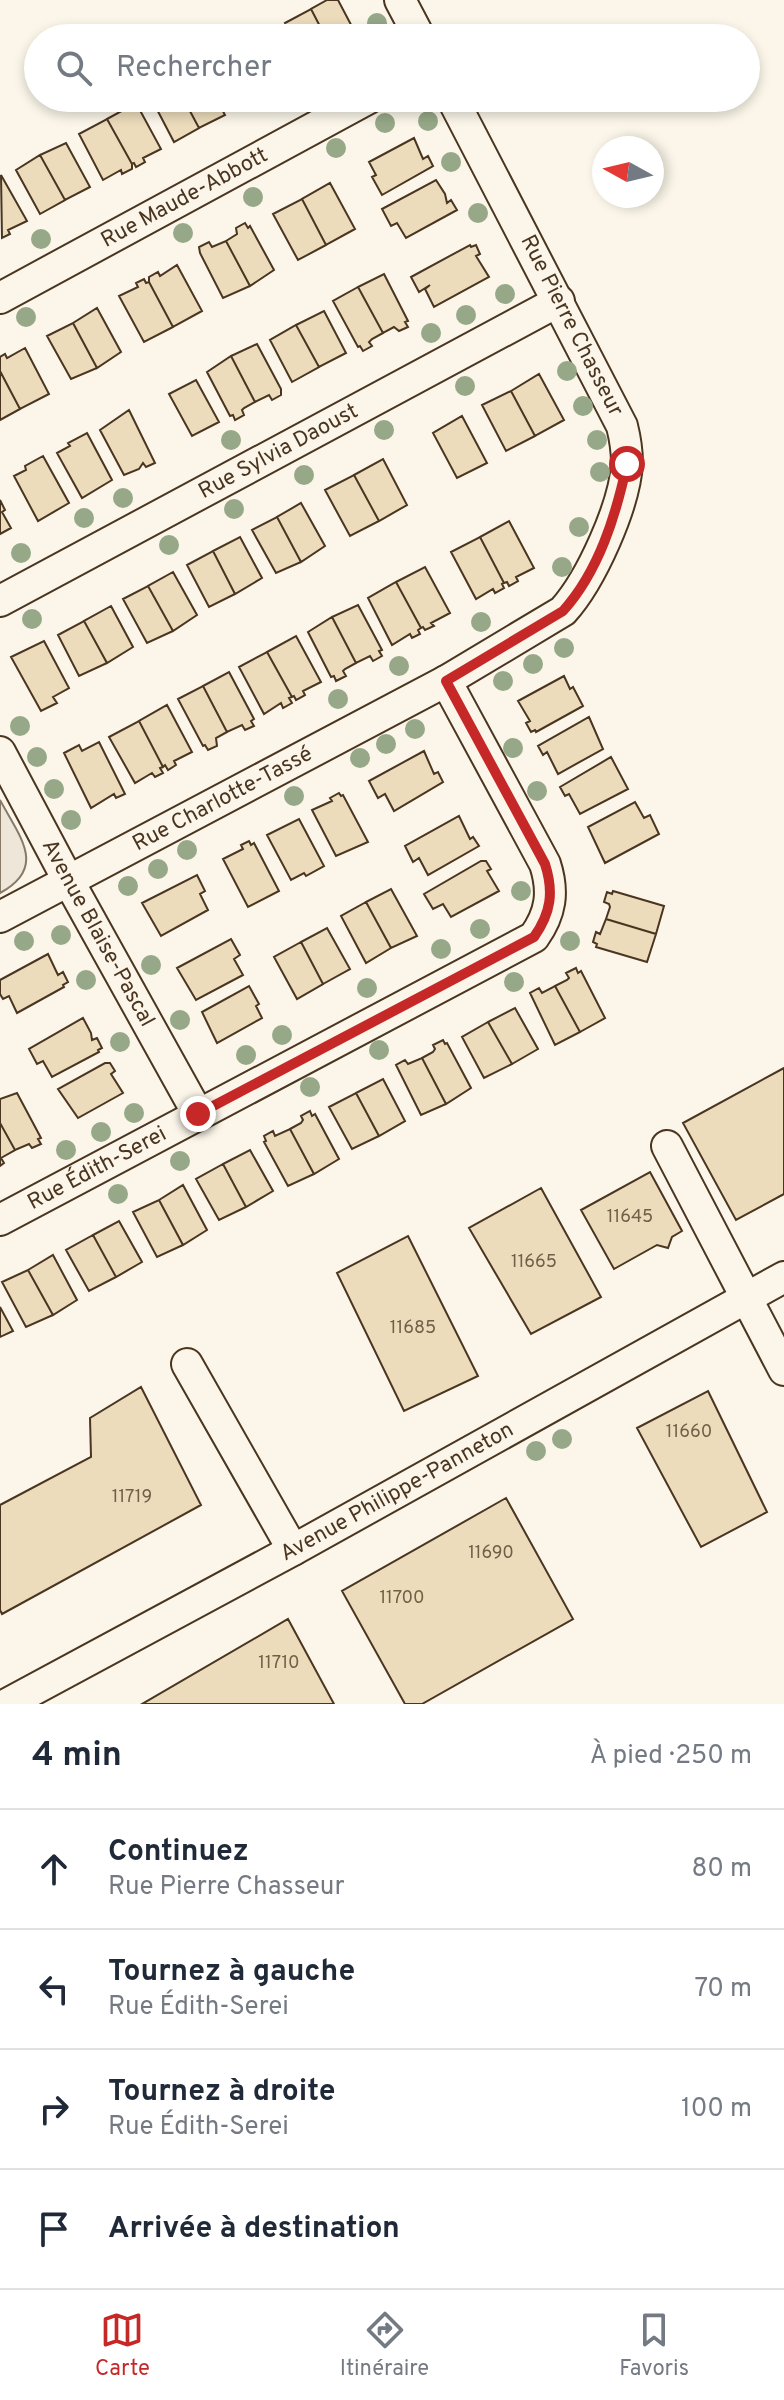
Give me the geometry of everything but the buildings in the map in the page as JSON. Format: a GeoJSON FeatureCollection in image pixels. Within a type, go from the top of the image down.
{"type":"FeatureCollection","features":[{"type":"Feature","properties":{"kind":"street"},"geometry":{"type":"LineString","coordinates":[[400,0],[413,24]]}},
{"type":"Feature","properties":{"kind":"street","name":"Rue Maude-Abbott"},"geometry":{"type":"LineString","coordinates":[[0,298],[343,112]]}},
{"type":"Feature","properties":{"kind":"street","name":"Rue Pierre Chasseur"},"geometry":{"type":"LineString","coordinates":[[446,681],[563,611],[577,595],[614,514],[627,464],[622,426],[459,112]]}},
{"type":"Feature","properties":{"kind":"street","name":"Rue Sylvia Daoust"},"geometry":{"type":"LineString","coordinates":[[0,601],[559,301]]}},
{"type":"Feature","properties":{"kind":"street","name":"Rue Charlotte-Tassé"},"geometry":{"type":"LineString","coordinates":[[0,917],[446,681]]}},
{"type":"Feature","properties":{"kind":"street","name":"Rue Édith-Serei"},"geometry":{"type":"LineString","coordinates":[[0,1220],[534,937],[550,905],[551,884],[545,864],[446,681]]}},
{"type":"Feature","properties":{"kind":"street","name":"Avenue Blaise-Pascal"},"geometry":{"type":"LineString","coordinates":[[0,752],[198,1114]]}},
{"type":"Feature","properties":{"kind":"street"},"geometry":{"type":"LineString","coordinates":[[667,1146],[784,1370]]}},
{"type":"Feature","properties":{"kind":"street","name":"Avenue Philippe-Panneton"},"geometry":{"type":"LineString","coordinates":[[7,1704],[293,1550],[784,1277]]}},
{"type":"Feature","properties":{"kind":"street"},"geometry":{"type":"LineString","coordinates":[[187,1364],[293,1550]]}},
{"type":"Feature","properties":{"kind":"shaded area"},"geometry":{"type":"Polygon","coordinates":[[[0,800],[21,838],[26,862],[23,873],[15,883],[0,893],[0,800]]]}},
{"type":"Feature","properties":{"kind":"route"},"geometry":{"type":"LineString","coordinates":[[198,1114],[534,937],[544,922],[550,905],[551,884],[545,864],[446,681],[563,611],[577,595],[602,546],[622,490],[627,464]]}}]}
